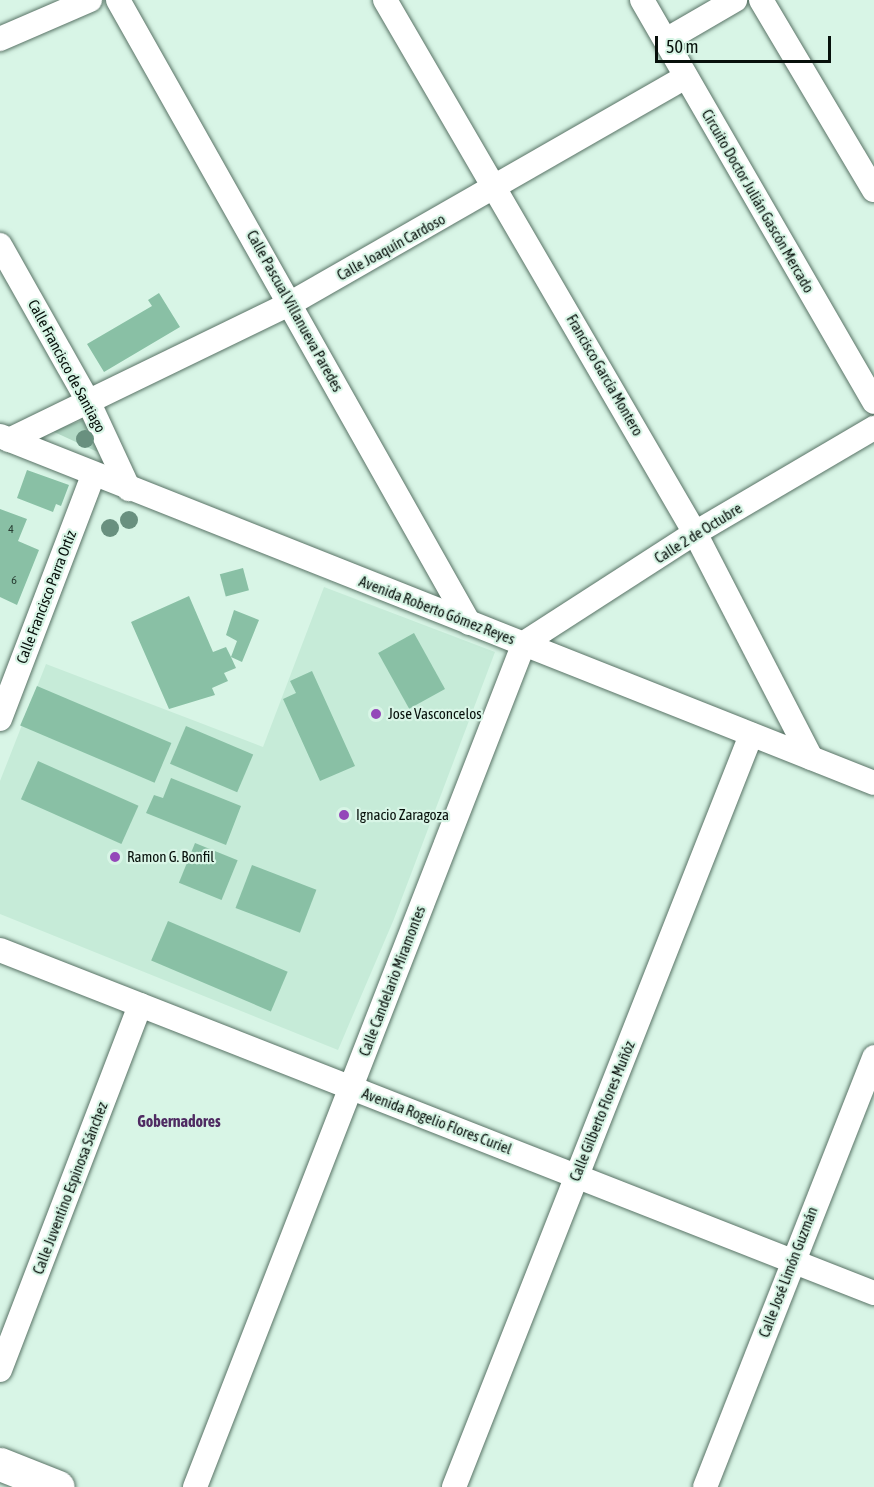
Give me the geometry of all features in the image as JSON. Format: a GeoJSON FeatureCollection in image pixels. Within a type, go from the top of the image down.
{"type":"FeatureCollection","features":[{"type":"Feature","properties":{"kind":"main road"},"geometry":{"type":"LineString","coordinates":[[0,1464],[58,1487]]}},
{"type":"Feature","properties":{"kind":"street"},"geometry":{"type":"LineString","coordinates":[[0,39],[90,0]]}},
{"type":"Feature","properties":{"kind":"street","name":"Calle Pascual Villanueva Paredes"},"geometry":{"type":"LineString","coordinates":[[118,0],[291,303],[469,623]]}},
{"type":"Feature","properties":{"kind":"street","name":"Francisco García Montero"},"geometry":{"type":"LineString","coordinates":[[385,0],[498,188],[695,533],[811,758]]}},
{"type":"Feature","properties":{"kind":"street","name":"Circuito Doctor Julián Gascón Mercado"},"geometry":{"type":"LineString","coordinates":[[642,0],[874,402]]}},
{"type":"Feature","properties":{"kind":"street"},"geometry":{"type":"LineString","coordinates":[[666,40],[735,0]]}},
{"type":"Feature","properties":{"kind":"street"},"geometry":{"type":"LineString","coordinates":[[761,0],[874,190]]}},
{"type":"Feature","properties":{"kind":"street","name":"Calle Joaquín Cardoso"},"geometry":{"type":"LineString","coordinates":[[5,438],[89,403],[291,303],[498,188],[686,77]]}},
{"type":"Feature","properties":{"kind":"street","name":"Calle Francisco de Santiago"},"geometry":{"type":"LineString","coordinates":[[0,245],[89,403],[129,489]]}},
{"type":"Feature","properties":{"kind":"street","name":"Calle 2 de Octubre"},"geometry":{"type":"LineString","coordinates":[[524,643],[695,533],[874,428]]}},
{"type":"Feature","properties":{"kind":"street","name":"Avenida Roberto Gómez Reyes"},"geometry":{"type":"LineString","coordinates":[[5,438],[93,475],[524,643],[874,783]]}},
{"type":"Feature","properties":{"kind":"street","name":"Calle Francisco Parra Ortiz"},"geometry":{"type":"LineString","coordinates":[[0,719],[93,475]]}},
{"type":"Feature","properties":{"kind":"street","name":"Calle Candelario Miramontes"},"geometry":{"type":"LineString","coordinates":[[195,1487],[524,643]]}},
{"type":"Feature","properties":{"kind":"street","name":"Calle Gilberto Flores Muñóz"},"geometry":{"type":"LineString","coordinates":[[454,1487],[751,735]]}},
{"type":"Feature","properties":{"kind":"street","name":"Avenida Rogelio Flores Curiel"},"geometry":{"type":"LineString","coordinates":[[0,950],[874,1293]]}},
{"type":"Feature","properties":{"kind":"street","name":"Calle Juventino Espinosa Sánchez"},"geometry":{"type":"LineString","coordinates":[[0,1370],[140,1005]]}},
{"type":"Feature","properties":{"kind":"street","name":"Calle José Limón Guzmán"},"geometry":{"type":"LineString","coordinates":[[705,1487],[874,1057]]}},
{"type":"Feature","properties":{"kind":"shaded area"},"geometry":{"type":"Polygon","coordinates":[[[83,420],[100,453],[52,431],[83,420]]]}},
{"type":"Feature","properties":{"kind":"shaded area","name":"Ramon G. Bonfil"},"geometry":{"type":"Polygon","coordinates":[[[324,587],[495,652],[394,919],[338,1050],[0,914],[0,781],[46,664],[263,747],[324,587]]]}},
{"type":"Feature","properties":{"kind":"building"},"geometry":{"type":"Polygon","coordinates":[[[159,293],[180,327],[104,372],[87,344],[152,306],[148,300],[159,293]]]}},
{"type":"Feature","properties":{"kind":"building"},"geometry":{"type":"Polygon","coordinates":[[[27,470],[69,485],[61,506],[56,504],[53,512],[17,498],[27,470]]]}},
{"type":"Feature","properties":{"kind":"building"},"geometry":{"type":"Polygon","coordinates":[[[0,509],[27,519],[18,541],[39,550],[17,605],[0,597],[0,509]]]}},
{"type":"Feature","properties":{"kind":"building"},"geometry":{"type":"Polygon","coordinates":[[[243,568],[249,590],[226,596],[220,574],[243,568]]]}},
{"type":"Feature","properties":{"kind":"building"},"geometry":{"type":"Polygon","coordinates":[[[189,596],[213,652],[226,647],[236,668],[224,673],[228,681],[212,688],[215,695],[169,709],[131,622],[189,596]]]}},
{"type":"Feature","properties":{"kind":"building"},"geometry":{"type":"Polygon","coordinates":[[[234,610],[259,620],[242,662],[231,657],[237,641],[226,635],[234,610]]]}},
{"type":"Feature","properties":{"kind":"building"},"geometry":{"type":"Polygon","coordinates":[[[414,633],[445,689],[409,709],[378,653],[414,633]]]}},
{"type":"Feature","properties":{"kind":"building"},"geometry":{"type":"Polygon","coordinates":[[[312,671],[355,766],[320,781],[283,699],[296,693],[290,681],[312,671]]]}},
{"type":"Feature","properties":{"kind":"building"},"geometry":{"type":"Polygon","coordinates":[[[37,686],[171,743],[155,783],[20,726],[37,686]]]}},
{"type":"Feature","properties":{"kind":"building"},"geometry":{"type":"Polygon","coordinates":[[[186,726],[253,755],[237,792],[170,764],[186,726]]]}},
{"type":"Feature","properties":{"kind":"building"},"geometry":{"type":"Polygon","coordinates":[[[38,761],[138,806],[121,844],[21,799],[38,761]]]}},
{"type":"Feature","properties":{"kind":"building"},"geometry":{"type":"Polygon","coordinates":[[[171,778],[241,806],[226,845],[146,813],[154,795],[163,798],[171,778]]]}},
{"type":"Feature","properties":{"kind":"building"},"geometry":{"type":"Polygon","coordinates":[[[195,843],[238,860],[222,900],[179,883],[195,843]]]}},
{"type":"Feature","properties":{"kind":"building"},"geometry":{"type":"Polygon","coordinates":[[[252,865],[316,890],[300,933],[236,908],[252,865]]]}},
{"type":"Feature","properties":{"kind":"building"},"geometry":{"type":"Polygon","coordinates":[[[168,921],[288,972],[271,1011],[151,961],[168,921]]]}},
{"type":"Feature","properties":{"kind":"place","name":"Jose Vasconcelos"},"geometry":{"type":"Point","coordinates":[376,714]}},
{"type":"Feature","properties":{"kind":"place","name":"Ignacio Zaragoza"},"geometry":{"type":"Point","coordinates":[344,815]}},
{"type":"Feature","properties":{"kind":"place","name":"Ramon G. Bonfil"},"geometry":{"type":"Point","coordinates":[115,857]}},
{"type":"Feature","properties":{"kind":"district","name":"Gobernadores"},"geometry":{"type":"Point","coordinates":[179,1121]}}]}
